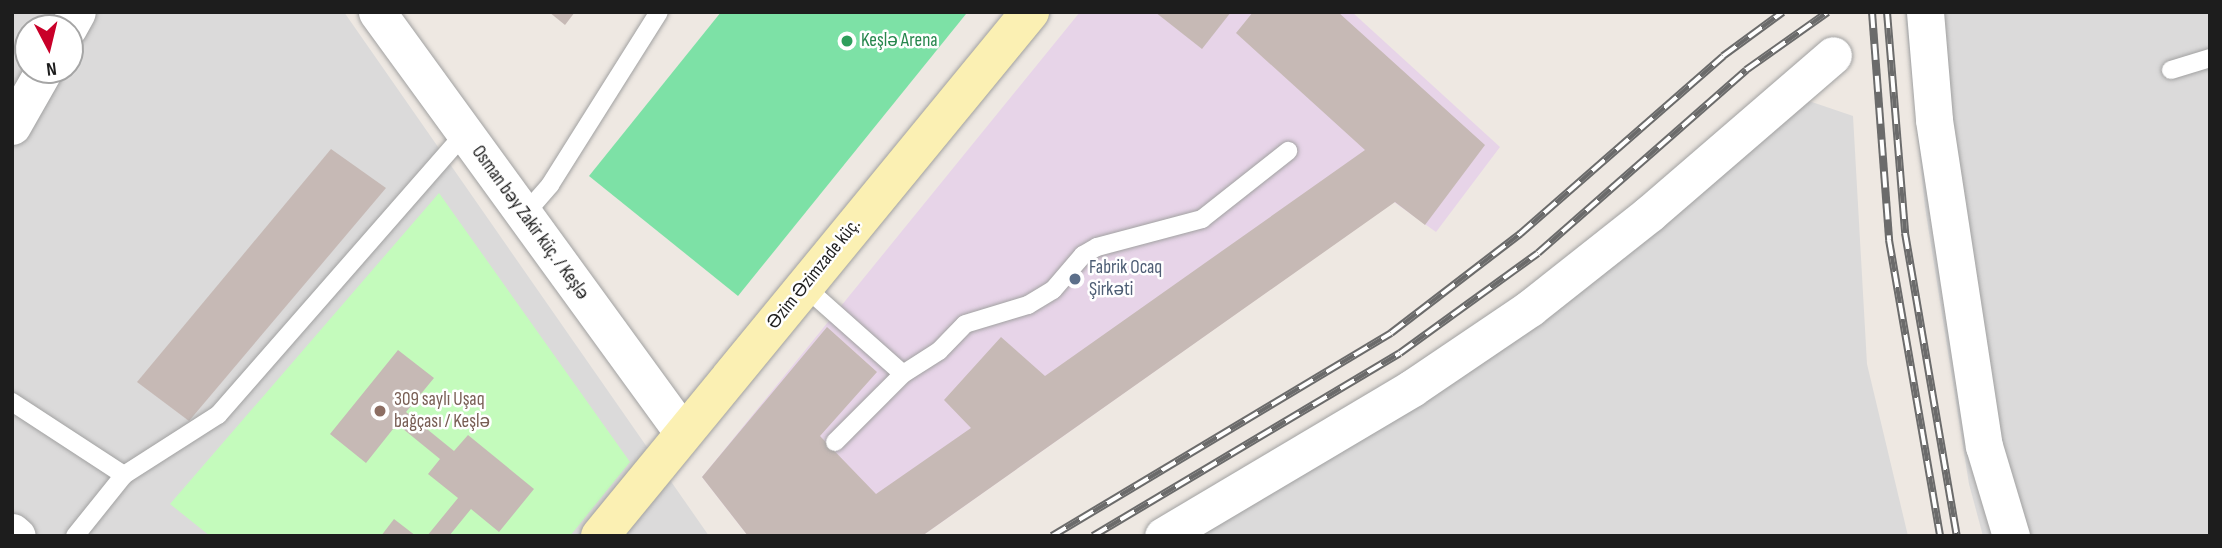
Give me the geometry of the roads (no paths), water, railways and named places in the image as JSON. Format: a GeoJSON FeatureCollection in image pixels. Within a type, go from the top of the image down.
{"type":"FeatureCollection","features":[{"type":"Feature","properties":{"kind":"street","name":"Osman bəy Zakir küç. / Keşlə"},"geometry":{"type":"LineString","coordinates":[[377,12],[683,433]]}},
{"type":"Feature","properties":{"kind":"street","name":"Əzim Əzimzade küç."},"geometry":{"type":"LineString","coordinates":[[600,536],[1030,12]]}},
{"type":"Feature","properties":{"kind":"street"},"geometry":{"type":"LineString","coordinates":[[1925,12],[1934,120],[1984,446],[2011,536]]}},
{"type":"Feature","properties":{"kind":"street"},"geometry":{"type":"LineString","coordinates":[[1163,536],[1412,388],[1530,308],[1649,214],[1833,55]]}},
{"type":"Feature","properties":{"kind":"street"},"geometry":{"type":"LineString","coordinates":[[12,126],[36,84]]}},
{"type":"Feature","properties":{"kind":"street"},"geometry":{"type":"LineString","coordinates":[[12,532],[17,536]]}},
{"type":"Feature","properties":{"kind":"lane"},"geometry":{"type":"LineString","coordinates":[[524,215],[550,185],[659,12]]}},
{"type":"Feature","properties":{"kind":"lane"},"geometry":{"type":"LineString","coordinates":[[2171,70],[2210,58]]}},
{"type":"Feature","properties":{"kind":"lane"},"geometry":{"type":"LineString","coordinates":[[75,536],[124,475],[218,415],[465,133]]}},
{"type":"Feature","properties":{"kind":"lane"},"geometry":{"type":"LineString","coordinates":[[835,442],[903,374],[939,351],[965,324],[1028,305],[1053,290],[1083,255],[1097,247],[1202,219],[1288,150]]}},
{"type":"Feature","properties":{"kind":"lane"},"geometry":{"type":"LineString","coordinates":[[804,286],[903,374]]}},
{"type":"Feature","properties":{"kind":"lane"},"geometry":{"type":"LineString","coordinates":[[12,402],[124,475]]}},
{"type":"Feature","properties":{"kind":"railway"},"geometry":{"type":"LineString","coordinates":[[1052,536],[1391,333],[1520,234],[1723,56],[1783,12]]}},
{"type":"Feature","properties":{"kind":"railway"},"geometry":{"type":"LineString","coordinates":[[1093,536],[1400,353],[1538,253],[1746,70],[1828,12]]}},
{"type":"Feature","properties":{"kind":"railway"},"geometry":{"type":"LineString","coordinates":[[1872,12],[1889,240],[1940,536]]}},
{"type":"Feature","properties":{"kind":"railway"},"geometry":{"type":"LineString","coordinates":[[1887,12],[1905,233],[1957,536]]}},
{"type":"Feature","properties":{"kind":"place","name":"Keşlə Arena"},"geometry":{"type":"Point","coordinates":[847,41]}},
{"type":"Feature","properties":{"kind":"place","name":"Fabrik Ocaq Şirkəti"},"geometry":{"type":"Point","coordinates":[1075,279]}},
{"type":"Feature","properties":{"kind":"place","name":"309 saylı Uşaq bağçası / Keşlə"},"geometry":{"type":"Point","coordinates":[380,411]}}]}
